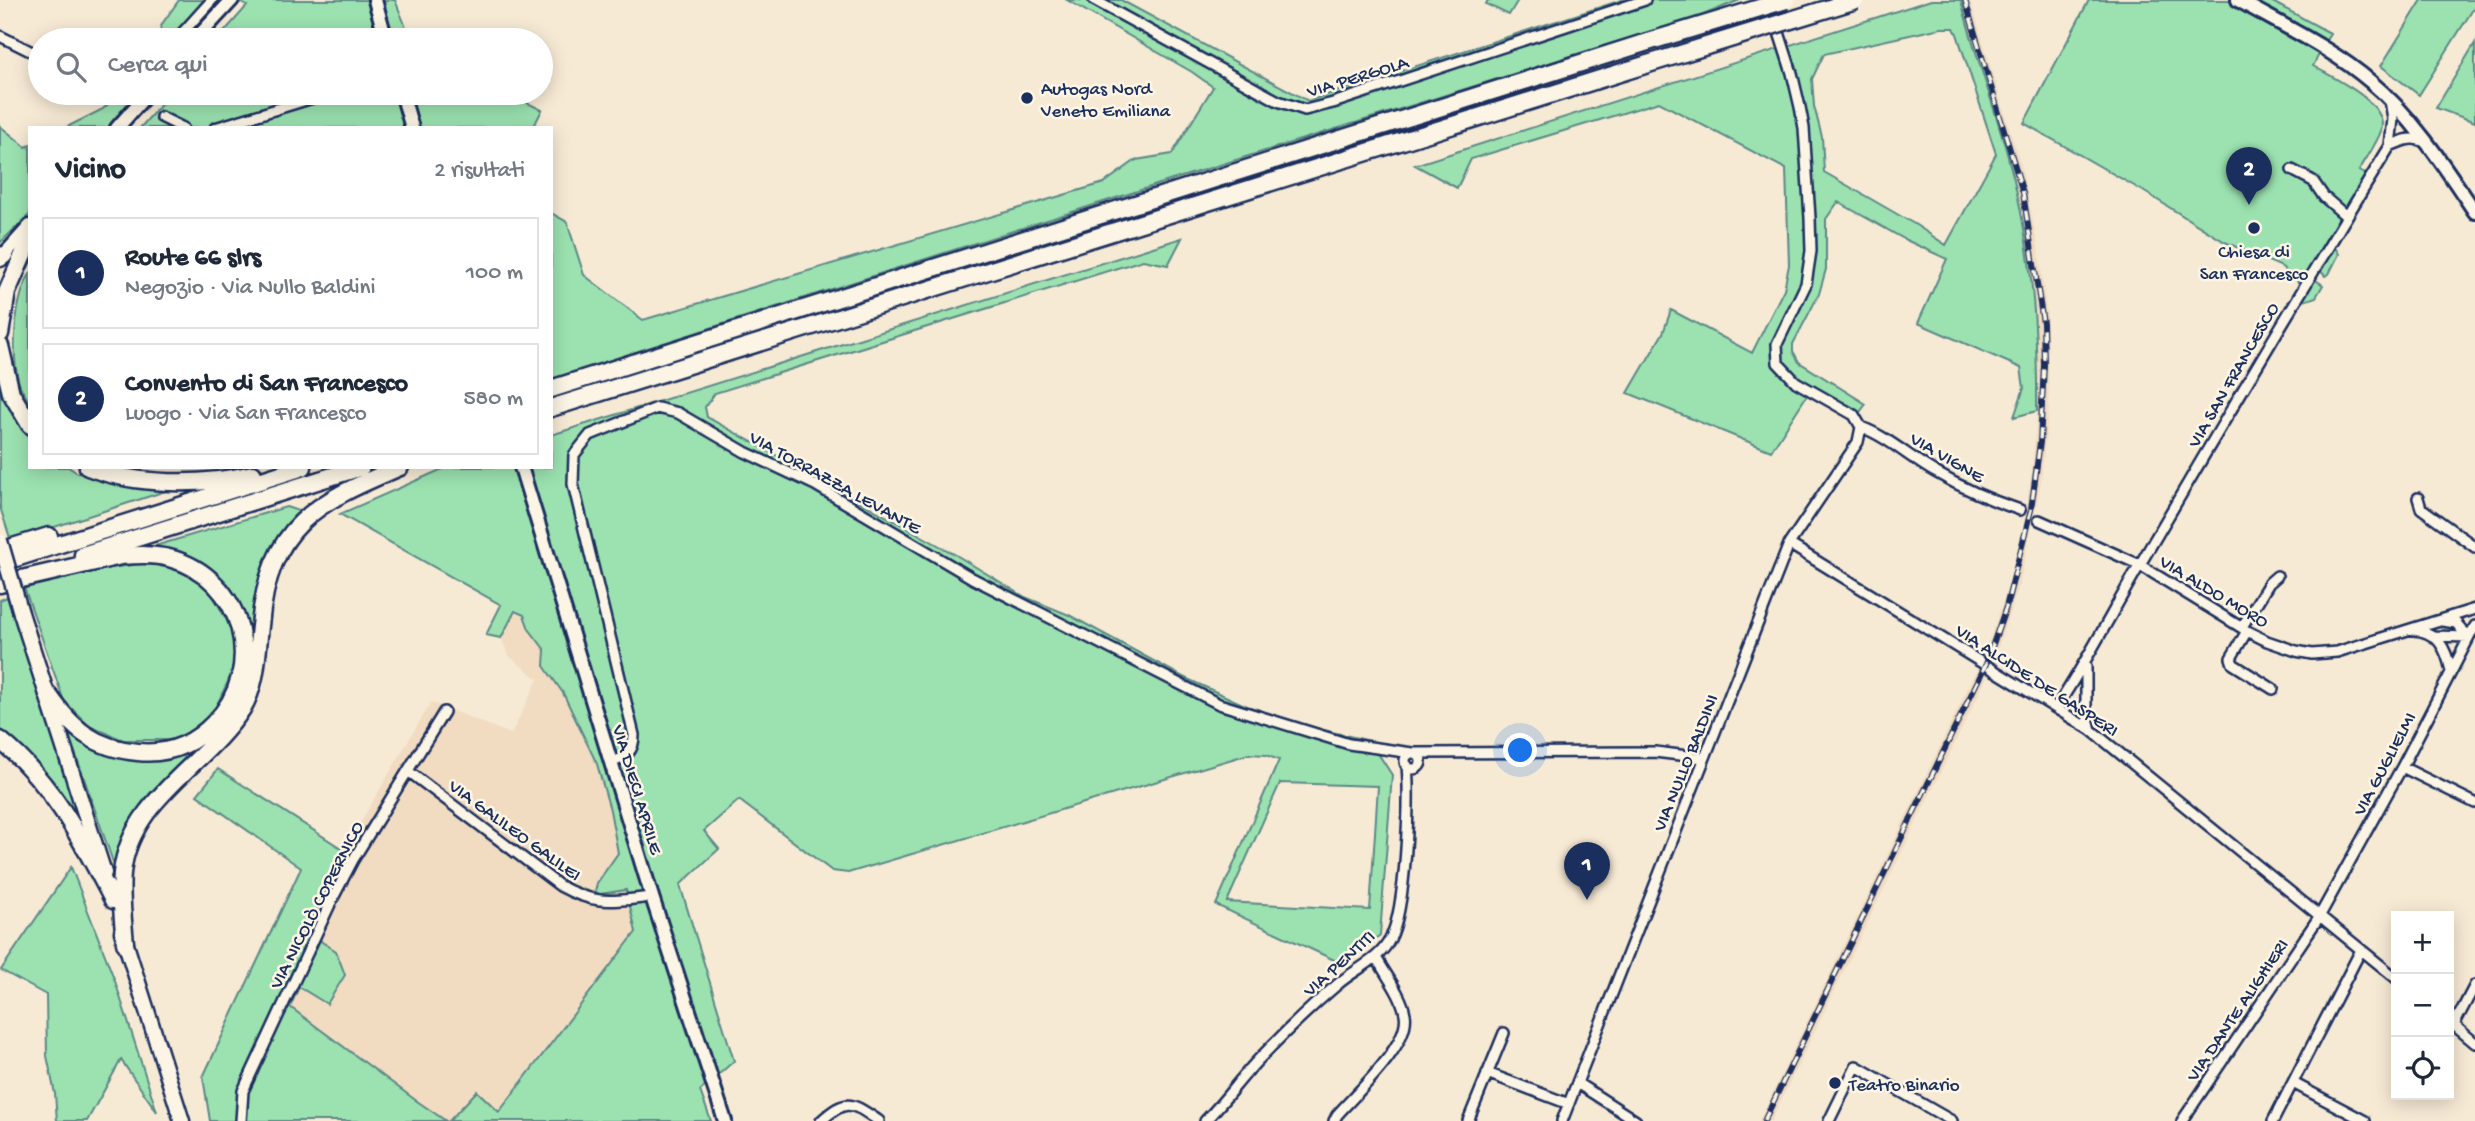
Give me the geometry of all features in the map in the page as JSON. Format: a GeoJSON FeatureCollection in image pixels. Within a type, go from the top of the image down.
{"type":"FeatureCollection","features":[{"type":"Feature","properties":{"kind":"highway"},"geometry":{"type":"LineString","coordinates":[[553,388],[1786,0]]}},
{"type":"Feature","properties":{"kind":"highway"},"geometry":{"type":"LineString","coordinates":[[553,408],[1856,0]]}},
{"type":"Feature","properties":{"kind":"highway"},"geometry":{"type":"LineString","coordinates":[[0,334],[7,292],[28,244]]}},
{"type":"Feature","properties":{"kind":"highway"},"geometry":{"type":"LineString","coordinates":[[0,346],[11,393],[28,422]]}},
{"type":"Feature","properties":{"kind":"highway"},"geometry":{"type":"LineString","coordinates":[[94,469],[117,477],[139,480],[198,481],[243,477],[269,469]]}},
{"type":"Feature","properties":{"kind":"highway"},"geometry":{"type":"LineString","coordinates":[[0,563],[297,469]]}},
{"type":"Feature","properties":{"kind":"highway"},"geometry":{"type":"LineString","coordinates":[[0,582],[355,469]]}},
{"type":"Feature","properties":{"kind":"highway"},"geometry":{"type":"LineString","coordinates":[[125,943],[122,874],[130,842],[160,795],[214,743],[243,707],[255,673],[262,601],[276,560],[288,538],[309,513],[324,502],[396,469]]}},
{"type":"Feature","properties":{"kind":"highway"},"geometry":{"type":"LineString","coordinates":[[0,551],[58,533],[155,514]]}},
{"type":"Feature","properties":{"kind":"highway"},"geometry":{"type":"LineString","coordinates":[[0,582],[121,556],[142,554],[170,558],[190,566],[211,580],[222,592],[239,625],[244,646],[244,665],[239,687],[222,716],[198,739],[182,746],[149,753],[124,751],[95,742],[61,713],[48,694]]}},
{"type":"Feature","properties":{"kind":"highway"},"geometry":{"type":"LineString","coordinates":[[0,740],[37,775],[59,804],[113,900]]}},
{"type":"Feature","properties":{"kind":"main road"},"geometry":{"type":"LineString","coordinates":[[206,28],[232,0]]}},
{"type":"Feature","properties":{"kind":"main road"},"geometry":{"type":"LineString","coordinates":[[2238,0],[2315,44],[2371,81],[2426,143],[2475,212]]}},
{"type":"Feature","properties":{"kind":"main road"},"geometry":{"type":"LineString","coordinates":[[375,1],[383,28]]}},
{"type":"Feature","properties":{"kind":"main road"},"geometry":{"type":"LineString","coordinates":[[119,126],[137,105]]}},
{"type":"Feature","properties":{"kind":"main road"},"geometry":{"type":"LineString","coordinates":[[405,105],[411,126]]}},
{"type":"Feature","properties":{"kind":"main road"},"geometry":{"type":"LineString","coordinates":[[1,258],[28,228]]}},
{"type":"Feature","properties":{"kind":"main road","name":"VIA DIECI APRILE"},"geometry":{"type":"LineString","coordinates":[[522,469],[652,897],[725,1121]]}},
{"type":"Feature","properties":{"kind":"main road"},"geometry":{"type":"LineString","coordinates":[[0,541],[182,1121]]}},
{"type":"Feature","properties":{"kind":"street"},"geometry":{"type":"LineString","coordinates":[[187,28],[212,0]]}},
{"type":"Feature","properties":{"kind":"street","name":"VIA PERGOLA"},"geometry":{"type":"LineString","coordinates":[[1094,0],[1278,102],[1305,110],[1646,0]]}},
{"type":"Feature","properties":{"kind":"street","name":"VIA VIGNE"},"geometry":{"type":"LineString","coordinates":[[1768,0],[1792,73],[1802,117],[1810,218],[1811,251],[1805,284],[1777,344],[1779,363],[1796,382],[1854,415],[1861,427],[1874,432],[1933,471],[1964,488],[2020,510]]}},
{"type":"Feature","properties":{"kind":"street"},"geometry":{"type":"LineString","coordinates":[[0,36],[28,50]]}},
{"type":"Feature","properties":{"kind":"street","name":"VIA SAN FRANCESCO"},"geometry":{"type":"LineString","coordinates":[[2056,708],[2086,662],[2289,310],[2390,146],[2393,119],[2390,100]]}},
{"type":"Feature","properties":{"kind":"street"},"geometry":{"type":"LineString","coordinates":[[222,126],[290,105]]}},
{"type":"Feature","properties":{"kind":"street"},"geometry":{"type":"LineString","coordinates":[[161,117],[179,126]]}},
{"type":"Feature","properties":{"kind":"street"},"geometry":{"type":"LineString","coordinates":[[2390,146],[2410,138],[2426,143]]}},
{"type":"Feature","properties":{"kind":"street"},"geometry":{"type":"LineString","coordinates":[[2292,170],[2313,181],[2325,197],[2346,216]]}},
{"type":"Feature","properties":{"kind":"street","name":"VIA TORRAZZA LEVANTE"},"geometry":{"type":"LineString","coordinates":[[611,762],[619,760],[631,750],[634,735],[573,484],[572,463],[577,448],[590,435],[657,408],[678,413],[745,452],[815,485],[972,578],[1219,704],[1327,738],[1414,753],[1655,752],[1704,758]]}},
{"type":"Feature","properties":{"kind":"street","name":"VIA NULLO BALDINI"},"geometry":{"type":"LineString","coordinates":[[1562,1121],[1788,544],[1858,442],[1861,427]]}},
{"type":"Feature","properties":{"kind":"street"},"geometry":{"type":"LineString","coordinates":[[2418,498],[2421,508],[2475,547]]}},
{"type":"Feature","properties":{"kind":"street","name":"VIA ALDO MORO"},"geometry":{"type":"LineString","coordinates":[[2039,520],[2140,565],[2244,629],[2295,651],[2326,653],[2352,649],[2475,608]]}},
{"type":"Feature","properties":{"kind":"street","name":"VIA ALCIDE DE GASPERI"},"geometry":{"type":"LineString","coordinates":[[1788,544],[2091,730],[2391,974]]}},
{"type":"Feature","properties":{"kind":"street"},"geometry":{"type":"LineString","coordinates":[[2273,689],[2233,664],[2231,658],[2269,583],[2277,576]]}},
{"type":"Feature","properties":{"kind":"street"},"geometry":{"type":"LineString","coordinates":[[2438,620],[2456,623],[2468,637]]}},
{"type":"Feature","properties":{"kind":"street","name":"VIA GUGLIELMI"},"geometry":{"type":"LineString","coordinates":[[2319,916],[2402,767],[2475,626]]}},
{"type":"Feature","properties":{"kind":"street"},"geometry":{"type":"LineString","coordinates":[[2407,630],[2423,631],[2434,636],[2468,637]]}},
{"type":"Feature","properties":{"kind":"street"},"geometry":{"type":"LineString","coordinates":[[2434,636],[2446,651],[2451,671]]}},
{"type":"Feature","properties":{"kind":"street","name":"VIA SAN FRANCESCO"},"geometry":{"type":"LineString","coordinates":[[2086,662],[2085,710],[2091,730]]}},
{"type":"Feature","properties":{"kind":"street","name":"VIA NICOLÒ COPERNICO"},"geometry":{"type":"LineString","coordinates":[[241,1121],[243,1091],[332,900],[444,712]]}},
{"type":"Feature","properties":{"kind":"street","name":"VIA TORRAZZA LEVANTE"},"geometry":{"type":"LineString","coordinates":[[1388,750],[1412,765],[1445,754]]}},
{"type":"Feature","properties":{"kind":"street"},"geometry":{"type":"LineString","coordinates":[[1412,765],[1408,756],[1414,753]]}},
{"type":"Feature","properties":{"kind":"street","name":"VIA PENTITI"},"geometry":{"type":"LineString","coordinates":[[1205,1121],[1260,1057],[1338,983],[1386,947],[1398,919],[1412,765]]}},
{"type":"Feature","properties":{"kind":"street"},"geometry":{"type":"LineString","coordinates":[[2402,767],[2475,803]]}},
{"type":"Feature","properties":{"kind":"street","name":"VIA GALILEO GALILEI"},"geometry":{"type":"LineString","coordinates":[[408,771],[560,886],[583,898],[610,901],[652,897]]}},
{"type":"Feature","properties":{"kind":"street","name":"VIA DANTE ALIGHIERI"},"geometry":{"type":"LineString","coordinates":[[2182,1121],[2319,916]]}},
{"type":"Feature","properties":{"kind":"street"},"geometry":{"type":"LineString","coordinates":[[2273,1121],[2361,950]]}},
{"type":"Feature","properties":{"kind":"street"},"geometry":{"type":"LineString","coordinates":[[1334,1121],[1404,1033],[1406,1017],[1402,1005],[1376,957]]}},
{"type":"Feature","properties":{"kind":"street"},"geometry":{"type":"LineString","coordinates":[[2454,1018],[2475,985]]}},
{"type":"Feature","properties":{"kind":"street"},"geometry":{"type":"LineString","coordinates":[[2454,1026],[2475,1043]]}},
{"type":"Feature","properties":{"kind":"street"},"geometry":{"type":"LineString","coordinates":[[1468,1121],[1504,1033]]}},
{"type":"Feature","properties":{"kind":"street"},"geometry":{"type":"LineString","coordinates":[[1829,1121],[1856,1066],[1952,1121]]}},
{"type":"Feature","properties":{"kind":"street"},"geometry":{"type":"LineString","coordinates":[[1488,1073],[1569,1104]]}},
{"type":"Feature","properties":{"kind":"street"},"geometry":{"type":"LineString","coordinates":[[1577,1083],[1636,1121]]}},
{"type":"Feature","properties":{"kind":"street"},"geometry":{"type":"LineString","coordinates":[[2293,1083],[2365,1121]]}},
{"type":"Feature","properties":{"kind":"street"},"geometry":{"type":"LineString","coordinates":[[821,1121],[845,1104],[852,1105],[879,1121]]}},
{"type":"Feature","properties":{"kind":"shaded area"},"geometry":{"type":"Polygon","coordinates":[[[1961,0],[1970,0],[2022,169],[2038,245],[2047,315],[2049,407],[2040,488],[2019,585],[1994,659],[1984,655],[2007,591],[2023,528],[2032,470],[2037,411],[2035,318],[2022,218],[1961,0]]]}},
{"type":"Feature","properties":{"kind":"shaded area"},"geometry":{"type":"Polygon","coordinates":[[[515,611],[524,615],[529,629],[545,650],[544,666],[563,693],[597,764],[618,853],[597,882],[626,889],[636,932],[498,1112],[477,1092],[446,1121],[290,1007],[299,986],[336,951],[308,926],[342,861],[344,850],[431,702],[511,734],[538,679],[509,656],[501,638],[515,611]]]}},
{"type":"Feature","properties":{"kind":"shaded area"},"geometry":{"type":"Polygon","coordinates":[[[1978,667],[1989,673],[1771,1121],[1759,1121],[1978,667]]]}},
{"type":"Feature","properties":{"kind":"green space"},"geometry":{"type":"Polygon","coordinates":[[[179,0],[219,0],[194,28],[161,28],[179,0]]]}},
{"type":"Feature","properties":{"kind":"green space"},"geometry":{"type":"Polygon","coordinates":[[[236,0],[395,0],[406,28],[228,28],[247,6],[236,0]]]}},
{"type":"Feature","properties":{"kind":"green space"},"geometry":{"type":"Polygon","coordinates":[[[1067,0],[1121,0],[1308,101],[1622,0],[1740,0],[1703,15],[1197,172],[553,378],[553,214],[567,222],[584,275],[643,320],[1104,183],[1136,160],[1172,154],[1213,87],[1192,72],[1067,0]]]}},
{"type":"Feature","properties":{"kind":"green space"},"geometry":{"type":"Polygon","coordinates":[[[1488,0],[1518,0],[1509,15],[1486,4],[1488,0]]]}},
{"type":"Feature","properties":{"kind":"green space"},"geometry":{"type":"Polygon","coordinates":[[[1931,0],[1961,0],[2007,153],[2022,217],[2034,313],[2037,411],[2014,417],[2024,388],[2021,368],[1918,323],[1947,259],[1906,240],[1838,202],[1826,219],[1826,269],[1819,294],[1793,344],[1793,351],[1799,362],[1866,404],[1854,420],[1807,395],[1771,451],[1628,393],[1663,333],[1671,310],[1752,353],[1784,289],[1789,265],[1786,169],[1659,102],[1471,159],[1457,188],[1415,165],[1931,0]],[[1941,28],[1824,54],[1812,79],[1814,106],[1822,137],[1824,172],[1946,245],[1996,154],[1954,28],[1941,28]]]}},
{"type":"Feature","properties":{"kind":"green space"},"geometry":{"type":"Polygon","coordinates":[[[2089,0],[2269,0],[2330,33],[2313,66],[2346,84],[2369,101],[2381,121],[2381,131],[2359,171],[2370,177],[2303,287],[2282,267],[2225,242],[2143,191],[2024,123],[2089,0]]]}},
{"type":"Feature","properties":{"kind":"green space"},"geometry":{"type":"Polygon","coordinates":[[[2422,0],[2475,0],[2475,6],[2419,95],[2381,66],[2422,0]]]}},
{"type":"Feature","properties":{"kind":"green space"},"geometry":{"type":"Polygon","coordinates":[[[2475,43],[2475,122],[2436,108],[2475,43]]]}},
{"type":"Feature","properties":{"kind":"green space"},"geometry":{"type":"Polygon","coordinates":[[[107,105],[127,105],[109,126],[69,126],[107,105]]]}},
{"type":"Feature","properties":{"kind":"green space"},"geometry":{"type":"Polygon","coordinates":[[[160,105],[532,105],[542,110],[534,126],[142,126],[160,105]]]}},
{"type":"Feature","properties":{"kind":"green space"},"geometry":{"type":"Polygon","coordinates":[[[0,126],[28,146],[28,216],[0,243],[0,126]]]}},
{"type":"Feature","properties":{"kind":"green space"},"geometry":{"type":"Polygon","coordinates":[[[1182,238],[1168,265],[1143,260],[715,393],[705,407],[707,417],[956,555],[1025,597],[1069,615],[1183,677],[1247,706],[1323,730],[1370,741],[1392,775],[1380,935],[1345,965],[1216,905],[1279,760],[1266,755],[1249,754],[848,873],[832,871],[739,800],[704,831],[719,849],[680,885],[734,1061],[700,1091],[711,1121],[449,1121],[477,1091],[499,1112],[636,932],[626,890],[600,894],[595,892],[597,883],[618,853],[610,810],[597,764],[563,693],[544,666],[545,650],[529,629],[524,615],[515,611],[501,638],[486,635],[501,605],[340,514],[442,469],[553,469],[553,434],[1182,238]],[[1280,783],[1227,902],[1370,910],[1378,786],[1280,783]]]}},
{"type":"Feature","properties":{"kind":"green space"},"geometry":{"type":"Polygon","coordinates":[[[2331,249],[2336,249],[2339,254],[2329,274],[2325,276],[2319,269],[2331,249]]]}},
{"type":"Feature","properties":{"kind":"green space"},"geometry":{"type":"Polygon","coordinates":[[[28,278],[28,400],[19,383],[15,357],[17,312],[28,278]]]}},
{"type":"Feature","properties":{"kind":"green space"},"geometry":{"type":"Polygon","coordinates":[[[2313,278],[2323,285],[2316,297],[2298,303],[2313,278]]]}},
{"type":"Feature","properties":{"kind":"green space"},"geometry":{"type":"Polygon","coordinates":[[[0,383],[12,415],[28,435],[28,469],[71,469],[139,488],[172,489],[11,541],[0,507],[0,383]]]}},
{"type":"Feature","properties":{"kind":"green space"},"geometry":{"type":"Polygon","coordinates":[[[286,507],[299,511],[264,564],[250,632],[239,602],[214,573],[155,546],[286,507]]]}},
{"type":"Feature","properties":{"kind":"green space"},"geometry":{"type":"Polygon","coordinates":[[[162,561],[207,585],[236,637],[232,673],[213,713],[178,740],[123,740],[88,725],[64,701],[23,584],[66,574],[162,561]]]}},
{"type":"Feature","properties":{"kind":"green space"},"geometry":{"type":"Polygon","coordinates":[[[7,597],[84,828],[80,828],[0,733],[0,600],[7,597]]]}},
{"type":"Feature","properties":{"kind":"green space"},"geometry":{"type":"Polygon","coordinates":[[[66,726],[134,758],[195,750],[207,738],[127,826],[115,868],[66,726]]]}},
{"type":"Feature","properties":{"kind":"green space"},"geometry":{"type":"Polygon","coordinates":[[[218,769],[344,850],[342,861],[308,926],[322,942],[336,951],[345,975],[327,1004],[299,987],[290,1007],[446,1121],[210,1121],[203,1077],[301,868],[197,795],[218,769]]]}},
{"type":"Feature","properties":{"kind":"green space"},"geometry":{"type":"Polygon","coordinates":[[[71,867],[115,981],[157,1112],[121,1060],[87,1121],[57,1121],[55,1094],[47,1056],[46,995],[1,970],[71,867]]]}},
{"type":"Feature","properties":{"kind":"railway"},"geometry":{"type":"LineString","coordinates":[[1764,1121],[1986,664],[2006,607],[2031,510],[2040,442],[2043,323],[2023,193],[1965,0]]}},
{"type":"Feature","properties":{"kind":"place","name":"Autogas Nord Veneto Emiliana"},"geometry":{"type":"Point","coordinates":[1027,98]}},
{"type":"Feature","properties":{"kind":"place","name":"Convento di San Francesco"},"geometry":{"type":"Point","coordinates":[2249,205]}},
{"type":"Feature","properties":{"kind":"place","name":"Chiesa di San Francesco"},"geometry":{"type":"Point","coordinates":[2254,228]}},
{"type":"Feature","properties":{"kind":"place","name":"Route 66 slrs"},"geometry":{"type":"Point","coordinates":[1587,900]}},
{"type":"Feature","properties":{"kind":"place","name":"Teatro Binario"},"geometry":{"type":"Point","coordinates":[1835,1083]}}]}
